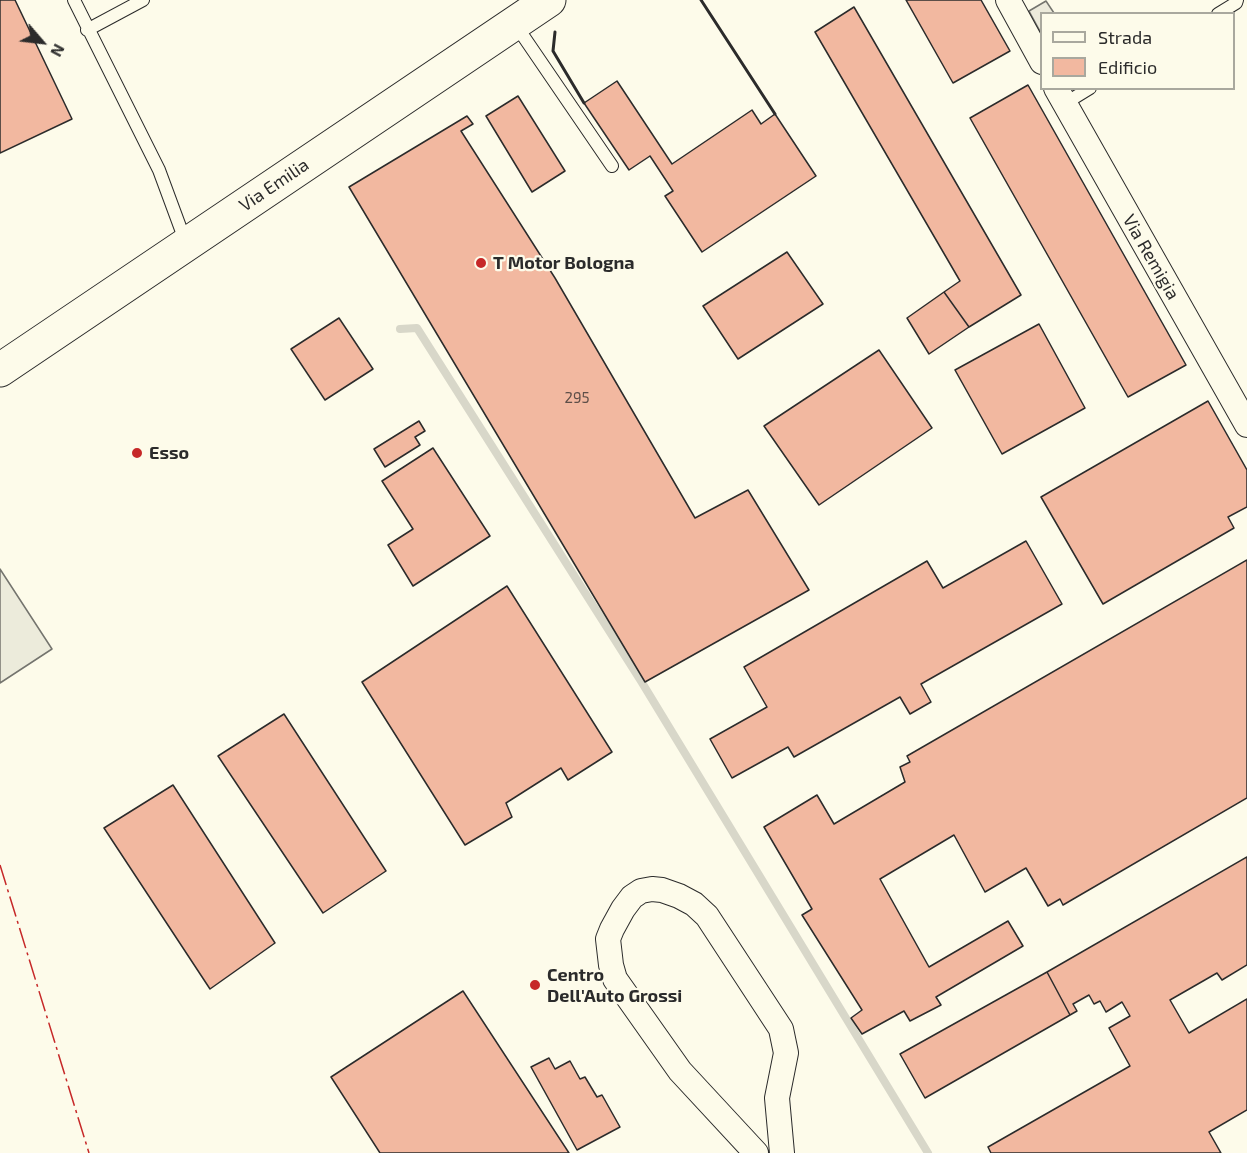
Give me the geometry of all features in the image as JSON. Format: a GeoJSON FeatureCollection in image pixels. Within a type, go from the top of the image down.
{"type":"FeatureCollection","features":[{"type":"Feature","properties":{"kind":"main road","name":"Via Emilia"},"geometry":{"type":"LineString","coordinates":[[0,370],[549,0]]}},
{"type":"Feature","properties":{"kind":"street"},"geometry":{"type":"LineString","coordinates":[[1008,0],[1040,60]]}},
{"type":"Feature","properties":{"kind":"street","name":"Via Remigia"},"geometry":{"type":"LineString","coordinates":[[1060,96],[1247,425]]}},
{"type":"Feature","properties":{"kind":"street"},"geometry":{"type":"LineString","coordinates":[[756,1153],[680,1071],[615,979],[608,939],[616,918],[632,897],[641,891],[662,890],[679,896],[694,904],[707,916],[782,1029],[786,1053],[777,1098],[782,1153]]}},
{"type":"Feature","properties":{"kind":"lane"},"geometry":{"type":"LineString","coordinates":[[74,0],[159,170],[186,244]]}},
{"type":"Feature","properties":{"kind":"lane"},"geometry":{"type":"LineString","coordinates":[[87,30],[143,0]]}},
{"type":"Feature","properties":{"kind":"lane"},"geometry":{"type":"LineString","coordinates":[[1221,12],[1237,0]]}},
{"type":"Feature","properties":{"kind":"lane"},"geometry":{"type":"LineString","coordinates":[[514,24],[612,166]]}},
{"type":"Feature","properties":{"kind":"lane"},"geometry":{"type":"LineString","coordinates":[[1060,96],[1082,90]]}},
{"type":"Feature","properties":{"kind":"shaded area"},"geometry":{"type":"Polygon","coordinates":[[[1046,1],[1053,12],[1040,12],[1040,31],[1029,11],[1046,1]]]}},
{"type":"Feature","properties":{"kind":"shaded area"},"geometry":{"type":"Polygon","coordinates":[[[0,569],[52,649],[0,683],[0,569]]]}},
{"type":"Feature","properties":{"kind":"building"},"geometry":{"type":"Polygon","coordinates":[[[0,0],[15,0],[72,119],[0,153],[0,0]]]}},
{"type":"Feature","properties":{"kind":"building"},"geometry":{"type":"Polygon","coordinates":[[[906,0],[981,0],[1010,51],[953,83],[906,0]]]}},
{"type":"Feature","properties":{"kind":"building"},"geometry":{"type":"Polygon","coordinates":[[[854,7],[1021,295],[969,327],[944,292],[960,281],[815,32],[854,7]]]}},
{"type":"Feature","properties":{"kind":"building"},"geometry":{"type":"Polygon","coordinates":[[[617,81],[672,164],[752,110],[761,124],[775,114],[816,176],[702,252],[665,196],[673,191],[650,156],[629,170],[584,103],[617,81]]]}},
{"type":"Feature","properties":{"kind":"building"},"geometry":{"type":"Polygon","coordinates":[[[1028,85],[1186,365],[1128,397],[970,118],[1028,85]]]}},
{"type":"Feature","properties":{"kind":"building"},"geometry":{"type":"Polygon","coordinates":[[[518,96],[565,171],[532,192],[486,116],[518,96]]]}},
{"type":"Feature","properties":{"kind":"building"},"geometry":{"type":"Polygon","coordinates":[[[467,116],[473,124],[461,131],[555,278],[695,518],[748,490],[809,590],[645,682],[349,187],[467,116]]]}},
{"type":"Feature","properties":{"kind":"building"},"geometry":{"type":"Polygon","coordinates":[[[787,252],[823,304],[738,359],[703,306],[787,252]]]}},
{"type":"Feature","properties":{"kind":"building"},"geometry":{"type":"Polygon","coordinates":[[[944,292],[969,327],[929,354],[907,318],[944,292]]]}},
{"type":"Feature","properties":{"kind":"building"},"geometry":{"type":"Polygon","coordinates":[[[339,318],[373,369],[325,400],[291,349],[339,318]]]}},
{"type":"Feature","properties":{"kind":"building"},"geometry":{"type":"Polygon","coordinates":[[[1039,324],[1085,408],[1002,454],[955,370],[1039,324]]]}},
{"type":"Feature","properties":{"kind":"building"},"geometry":{"type":"Polygon","coordinates":[[[879,350],[932,428],[819,505],[764,426],[879,350]]]}},
{"type":"Feature","properties":{"kind":"building"},"geometry":{"type":"Polygon","coordinates":[[[1208,401],[1247,470],[1247,507],[1228,517],[1234,528],[1103,604],[1041,497],[1208,401]]]}},
{"type":"Feature","properties":{"kind":"building"},"geometry":{"type":"Polygon","coordinates":[[[419,421],[425,431],[415,437],[420,445],[385,467],[374,449],[419,421]]]}},
{"type":"Feature","properties":{"kind":"building"},"geometry":{"type":"Polygon","coordinates":[[[433,448],[490,536],[413,586],[388,545],[413,529],[382,481],[433,448]]]}},
{"type":"Feature","properties":{"kind":"building"},"geometry":{"type":"Polygon","coordinates":[[[1026,541],[1062,604],[921,684],[931,702],[910,714],[900,697],[794,757],[788,747],[732,778],[710,739],[767,707],[744,667],[927,561],[943,588],[1026,541]]]}},
{"type":"Feature","properties":{"kind":"building"},"geometry":{"type":"Polygon","coordinates":[[[1247,560],[1247,798],[1063,905],[1060,899],[1048,906],[1026,868],[985,892],[954,835],[880,879],[929,967],[1008,921],[1023,946],[936,997],[941,1005],[910,1021],[904,1011],[862,1034],[851,1018],[862,1010],[802,915],[812,909],[764,827],[817,795],[834,824],[905,782],[900,767],[910,762],[907,756],[1247,560]]]}},
{"type":"Feature","properties":{"kind":"building"},"geometry":{"type":"Polygon","coordinates":[[[507,586],[612,752],[568,780],[561,768],[506,803],[512,817],[465,845],[362,682],[507,586]]]}},
{"type":"Feature","properties":{"kind":"building"},"geometry":{"type":"Polygon","coordinates":[[[284,714],[386,871],[323,913],[218,756],[284,714]]]}},
{"type":"Feature","properties":{"kind":"building"},"geometry":{"type":"Polygon","coordinates":[[[173,785],[275,943],[210,989],[104,828],[173,785]]]}},
{"type":"Feature","properties":{"kind":"building"},"geometry":{"type":"Polygon","coordinates":[[[1247,857],[1247,965],[1222,980],[1217,973],[1170,1000],[1189,1033],[1247,999],[1247,1110],[1209,1132],[1221,1153],[991,1153],[988,1147],[1130,1066],[1109,1028],[1130,1016],[1122,1002],[1106,1012],[1100,1001],[1094,1004],[1089,995],[1073,1004],[1077,1011],[1070,1015],[1047,972],[1247,857]]]}},
{"type":"Feature","properties":{"kind":"building"},"geometry":{"type":"Polygon","coordinates":[[[1047,972],[1070,1015],[925,1098],[900,1054],[1047,972]]]}},
{"type":"Feature","properties":{"kind":"building"},"geometry":{"type":"Polygon","coordinates":[[[463,991],[569,1153],[380,1153],[331,1077],[463,991]]]}},
{"type":"Feature","properties":{"kind":"building"},"geometry":{"type":"Polygon","coordinates":[[[549,1058],[555,1069],[570,1061],[580,1079],[585,1077],[597,1097],[602,1095],[620,1127],[577,1150],[531,1067],[549,1058]]]}},
{"type":"Feature","properties":{"kind":"waterway"},"geometry":{"type":"LineString","coordinates":[[400,329],[417,328],[641,681],[928,1153]]}},
{"type":"Feature","properties":{"kind":"wall"},"geometry":{"type":"LineString","coordinates":[[701,0],[775,114]]}},
{"type":"Feature","properties":{"kind":"wall"},"geometry":{"type":"LineString","coordinates":[[555,32],[553,51],[584,103]]}},
{"type":"Feature","properties":{"kind":"power"},"geometry":{"type":"LineString","coordinates":[[0,865],[89,1153]]}},
{"type":"Feature","properties":{"kind":"place","name":"T Motor Bologna"},"geometry":{"type":"Point","coordinates":[481,263]}},
{"type":"Feature","properties":{"kind":"place","name":"Esso"},"geometry":{"type":"Point","coordinates":[137,453]}},
{"type":"Feature","properties":{"kind":"place","name":"Centro Dell'Auto Grossi"},"geometry":{"type":"Point","coordinates":[535,985]}}]}
